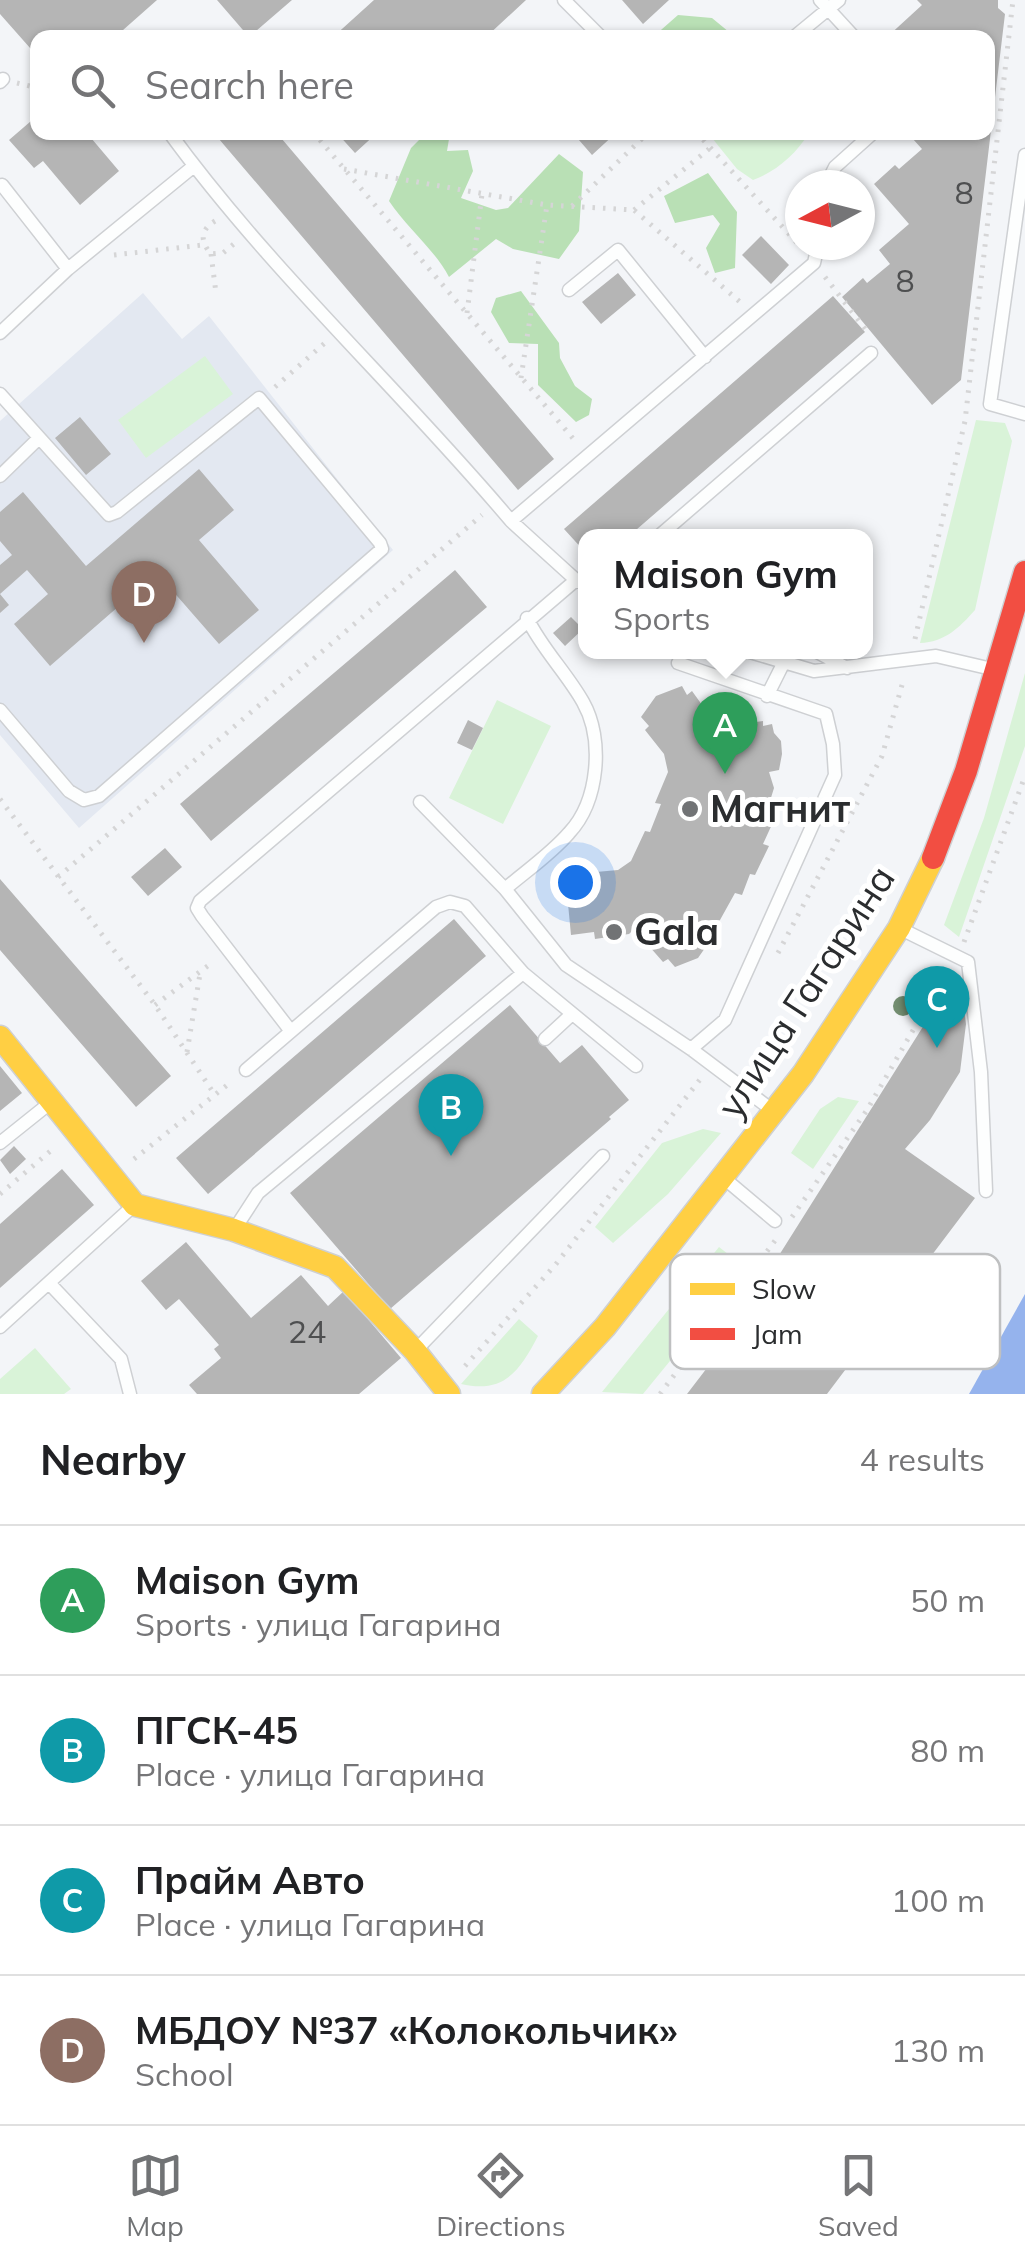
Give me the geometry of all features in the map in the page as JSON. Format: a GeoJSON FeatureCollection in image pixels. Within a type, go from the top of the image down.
{"type":"FeatureCollection","features":[{"type":"Feature","properties":{"kind":"main road","name":"улица Гагарина"},"geometry":{"type":"LineString","coordinates":[[543,1394],[605,1327],[803,1074],[899,928],[930,866],[966,771],[1025,572]]}},
{"type":"Feature","properties":{"kind":"main road"},"geometry":{"type":"LineString","coordinates":[[0,1036],[135,1205],[234,1230],[335,1268],[416,1351],[438,1390]]}},
{"type":"Feature","properties":{"kind":"lane"},"geometry":{"type":"LineString","coordinates":[[564,0],[594,30]]}},
{"type":"Feature","properties":{"kind":"lane"},"geometry":{"type":"LineString","coordinates":[[801,30],[830,3],[849,30]]}},
{"type":"Feature","properties":{"kind":"lane"},"geometry":{"type":"LineString","coordinates":[[176,140],[336,333],[511,521],[578,580]]}},
{"type":"Feature","properties":{"kind":"lane"},"geometry":{"type":"LineString","coordinates":[[834,170],[865,140]]}},
{"type":"Feature","properties":{"kind":"lane"},"geometry":{"type":"LineString","coordinates":[[1025,155],[1020,230],[990,404],[1025,414]]}},
{"type":"Feature","properties":{"kind":"lane"},"geometry":{"type":"LineString","coordinates":[[2,328],[194,166]]}},
{"type":"Feature","properties":{"kind":"lane"},"geometry":{"type":"LineString","coordinates":[[2,185],[68,270]]}},
{"type":"Feature","properties":{"kind":"lane"},"geometry":{"type":"LineString","coordinates":[[569,290],[618,250],[705,357]]}},
{"type":"Feature","properties":{"kind":"lane"},"geometry":{"type":"LineString","coordinates":[[511,521],[814,262]]}},
{"type":"Feature","properties":{"kind":"lane"},"geometry":{"type":"LineString","coordinates":[[667,529],[871,353]]}},
{"type":"Feature","properties":{"kind":"lane"},"geometry":{"type":"LineString","coordinates":[[0,394],[109,515],[259,398],[382,549],[99,796],[84,800],[69,792],[0,710]]}},
{"type":"Feature","properties":{"kind":"lane"},"geometry":{"type":"LineString","coordinates":[[0,476],[38,440]]}},
{"type":"Feature","properties":{"kind":"lane"},"geometry":{"type":"LineString","coordinates":[[290,1030],[202,916],[200,902],[527,618],[578,583]]}},
{"type":"Feature","properties":{"kind":"lane"},"geometry":{"type":"LineString","coordinates":[[505,890],[572,831],[592,788],[596,737],[584,703],[540,644],[527,618]]}},
{"type":"Feature","properties":{"kind":"lane"},"geometry":{"type":"LineString","coordinates":[[769,659],[814,671],[936,656],[997,670]]}},
{"type":"Feature","properties":{"kind":"lane"},"geometry":{"type":"LineString","coordinates":[[831,659],[850,669]]}},
{"type":"Feature","properties":{"kind":"lane"},"geometry":{"type":"LineString","coordinates":[[678,662],[826,714],[834,744],[835,774],[725,1020],[690,1049]]}},
{"type":"Feature","properties":{"kind":"lane"},"geometry":{"type":"LineString","coordinates":[[767,696],[783,664]]}},
{"type":"Feature","properties":{"kind":"lane"},"geometry":{"type":"LineString","coordinates":[[420,802],[505,890],[566,966],[774,1111]]}},
{"type":"Feature","properties":{"kind":"lane"},"geometry":{"type":"LineString","coordinates":[[246,1070],[436,906],[450,902],[465,906],[523,974],[636,1066]]}},
{"type":"Feature","properties":{"kind":"lane"},"geometry":{"type":"LineString","coordinates":[[899,928],[968,962],[982,1072],[986,1191]]}},
{"type":"Feature","properties":{"kind":"lane"},"geometry":{"type":"LineString","coordinates":[[234,1230],[258,1193],[523,974]]}},
{"type":"Feature","properties":{"kind":"lane"},"geometry":{"type":"LineString","coordinates":[[544,1039],[572,1014]]}},
{"type":"Feature","properties":{"kind":"lane"},"geometry":{"type":"LineString","coordinates":[[0,1142],[52,1102]]}},
{"type":"Feature","properties":{"kind":"lane"},"geometry":{"type":"LineString","coordinates":[[416,1351],[604,1156]]}},
{"type":"Feature","properties":{"kind":"lane"},"geometry":{"type":"LineString","coordinates":[[723,1178],[776,1221]]}},
{"type":"Feature","properties":{"kind":"lane"},"geometry":{"type":"LineString","coordinates":[[0,1327],[135,1205]]}},
{"type":"Feature","properties":{"kind":"lane"},"geometry":{"type":"LineString","coordinates":[[49,1283],[121,1359],[130,1394]]}},
{"type":"Feature","properties":{"kind":"path"},"geometry":{"type":"LineString","coordinates":[[320,140],[588,456]]}},
{"type":"Feature","properties":{"kind":"path"},"geometry":{"type":"LineString","coordinates":[[572,206],[640,140]]}},
{"type":"Feature","properties":{"kind":"path"},"geometry":{"type":"LineString","coordinates":[[703,140],[814,262],[871,335],[871,353]]}},
{"type":"Feature","properties":{"kind":"path"},"geometry":{"type":"LineString","coordinates":[[634,210],[710,148]]}},
{"type":"Feature","properties":{"kind":"path"},"geometry":{"type":"LineString","coordinates":[[344,169],[547,205]]}},
{"type":"Feature","properties":{"kind":"path"},"geometry":{"type":"LineString","coordinates":[[466,313],[482,194]]}},
{"type":"Feature","properties":{"kind":"path"},"geometry":{"type":"LineString","coordinates":[[203,245],[206,227],[238,218],[238,240],[223,253],[211,254]]}},
{"type":"Feature","properties":{"kind":"path"},"geometry":{"type":"LineString","coordinates":[[82,258],[203,245]]}},
{"type":"Feature","properties":{"kind":"path"},"geometry":{"type":"LineString","coordinates":[[203,245],[211,254],[216,293]]}},
{"type":"Feature","properties":{"kind":"path"},"geometry":{"type":"LineString","coordinates":[[288,376],[315,352]]}},
{"type":"Feature","properties":{"kind":"path"},"geometry":{"type":"LineString","coordinates":[[58,878],[496,503]]}},
{"type":"Feature","properties":{"kind":"path"},"geometry":{"type":"LineString","coordinates":[[767,1254],[867,1110],[966,940],[1025,776]]}},
{"type":"Feature","properties":{"kind":"path"},"geometry":{"type":"LineString","coordinates":[[0,799],[155,1005],[215,1094]]}},
{"type":"Feature","properties":{"kind":"path"},"geometry":{"type":"LineString","coordinates":[[155,1005],[201,971],[186,1055]]}},
{"type":"Feature","properties":{"kind":"path"},"geometry":{"type":"LineString","coordinates":[[159,1139],[246,1070]]}},
{"type":"Feature","properties":{"kind":"path"},"geometry":{"type":"LineString","coordinates":[[0,1194],[75,1130]]}},
{"type":"Feature","properties":{"kind":"path"},"geometry":{"type":"LineString","coordinates":[[660,1394],[679,1369]]}},
{"type":"Feature","properties":{"kind":"shaded area"},"geometry":{"type":"Polygon","coordinates":[[[143,293],[182,339],[209,316],[393,550],[79,828],[0,735],[0,421],[143,293]]]}},
{"type":"Feature","properties":{"kind":"green space"},"geometry":{"type":"Polygon","coordinates":[[[678,15],[712,18],[727,30],[661,30],[678,15]]]}},
{"type":"Feature","properties":{"kind":"green space"},"geometry":{"type":"Polygon","coordinates":[[[419,140],[449,140],[447,151],[468,150],[473,171],[461,198],[496,210],[508,208],[559,154],[583,172],[579,231],[559,259],[513,249],[496,239],[449,277],[389,201],[411,148],[419,140]]]}},
{"type":"Feature","properties":{"kind":"green space"},"geometry":{"type":"Polygon","coordinates":[[[714,140],[804,140],[785,161],[753,180],[737,169],[714,140]]]}},
{"type":"Feature","properties":{"kind":"green space"},"geometry":{"type":"Polygon","coordinates":[[[708,173],[737,212],[735,268],[715,273],[706,248],[720,224],[713,215],[675,223],[664,196],[708,173]]]}},
{"type":"Feature","properties":{"kind":"green space"},"geometry":{"type":"Polygon","coordinates":[[[521,291],[559,343],[560,358],[575,386],[592,399],[589,415],[576,422],[538,385],[538,344],[509,343],[491,312],[496,298],[521,291]]]}},
{"type":"Feature","properties":{"kind":"green space"},"geometry":{"type":"Polygon","coordinates":[[[205,356],[233,394],[146,458],[118,420],[205,356]]]}},
{"type":"Feature","properties":{"kind":"green space"},"geometry":{"type":"Polygon","coordinates":[[[976,420],[1005,423],[1012,441],[975,610],[951,633],[920,643],[976,420]]]}},
{"type":"Feature","properties":{"kind":"green space"},"geometry":{"type":"Polygon","coordinates":[[[1025,673],[1025,746],[959,937],[944,925],[984,818],[1025,673]]]}},
{"type":"Feature","properties":{"kind":"green space"},"geometry":{"type":"Polygon","coordinates":[[[497,700],[551,726],[503,824],[449,798],[497,700]]]}},
{"type":"Feature","properties":{"kind":"green space"},"geometry":{"type":"Polygon","coordinates":[[[838,1097],[859,1101],[813,1169],[791,1153],[820,1109],[838,1097]]]}},
{"type":"Feature","properties":{"kind":"green space"},"geometry":{"type":"Polygon","coordinates":[[[703,1129],[721,1133],[668,1194],[613,1243],[595,1227],[662,1143],[703,1129]]]}},
{"type":"Feature","properties":{"kind":"green space"},"geometry":{"type":"Polygon","coordinates":[[[670,1308],[670,1361],[643,1394],[602,1392],[670,1308]]]}},
{"type":"Feature","properties":{"kind":"green space"},"geometry":{"type":"Polygon","coordinates":[[[519,1319],[538,1336],[517,1369],[489,1386],[461,1384],[519,1319]]]}},
{"type":"Feature","properties":{"kind":"green space"},"geometry":{"type":"Polygon","coordinates":[[[35,1348],[71,1389],[64,1394],[0,1394],[0,1379],[35,1348]]]}},
{"type":"Feature","properties":{"kind":"water"},"geometry":{"type":"Polygon","coordinates":[[[1025,1294],[1025,1394],[969,1394],[983,1369],[1000,1369],[1000,1339],[1025,1294]]]}},
{"type":"Feature","properties":{"kind":"building"},"geometry":{"type":"Polygon","coordinates":[[[0,0],[157,0],[123,30],[30,30],[30,48],[0,14],[0,0]]]}},
{"type":"Feature","properties":{"kind":"building"},"geometry":{"type":"Polygon","coordinates":[[[217,0],[292,0],[257,30],[243,30],[217,0]]]}},
{"type":"Feature","properties":{"kind":"building"},"geometry":{"type":"Polygon","coordinates":[[[374,0],[526,0],[494,30],[341,30],[374,0]]]}},
{"type":"Feature","properties":{"kind":"building"},"geometry":{"type":"Polygon","coordinates":[[[622,0],[669,0],[643,24],[622,0]]]}},
{"type":"Feature","properties":{"kind":"building"},"geometry":{"type":"Polygon","coordinates":[[[917,0],[998,0],[998,8],[1005,14],[995,97],[995,30],[895,30],[922,5],[917,0]]]}},
{"type":"Feature","properties":{"kind":"building"},"geometry":{"type":"Polygon","coordinates":[[[30,122],[30,140],[93,140],[119,171],[80,205],[43,161],[34,168],[9,140],[30,122]]]}},
{"type":"Feature","properties":{"kind":"building"},"geometry":{"type":"Polygon","coordinates":[[[220,140],[283,140],[554,459],[518,490],[220,140]]]}},
{"type":"Feature","properties":{"kind":"building"},"geometry":{"type":"Polygon","coordinates":[[[343,140],[369,140],[355,153],[343,140]]]}},
{"type":"Feature","properties":{"kind":"building"},"geometry":{"type":"Polygon","coordinates":[[[579,140],[608,140],[592,155],[579,140]]]}},
{"type":"Feature","properties":{"kind":"building"},"geometry":{"type":"Polygon","coordinates":[[[914,140],[990,140],[961,380],[932,405],[842,297],[863,278],[867,283],[890,264],[879,250],[909,224],[875,185],[895,165],[899,169],[922,149],[914,140]]]}},
{"type":"Feature","properties":{"kind":"building"},"geometry":{"type":"Polygon","coordinates":[[[761,236],[789,265],[771,284],[742,255],[761,236]]]}},
{"type":"Feature","properties":{"kind":"building"},"geometry":{"type":"Polygon","coordinates":[[[618,273],[636,295],[601,324],[582,302],[618,273]]]}},
{"type":"Feature","properties":{"kind":"building"},"geometry":{"type":"Polygon","coordinates":[[[833,296],[865,332],[637,529],[578,529],[578,544],[564,529],[833,296]]]}},
{"type":"Feature","properties":{"kind":"building"},"geometry":{"type":"Polygon","coordinates":[[[80,417],[111,454],[86,475],[55,438],[80,417]]]}},
{"type":"Feature","properties":{"kind":"building"},"geometry":{"type":"Polygon","coordinates":[[[199,469],[234,510],[199,540],[259,610],[219,644],[157,573],[50,666],[14,624],[48,594],[27,570],[0,594],[0,565],[12,555],[0,541],[0,512],[23,492],[86,566],[199,469]]]}},
{"type":"Feature","properties":{"kind":"building"},"geometry":{"type":"Polygon","coordinates":[[[455,570],[487,607],[211,841],[180,804],[455,570]]]}},
{"type":"Feature","properties":{"kind":"building"},"geometry":{"type":"Polygon","coordinates":[[[0,594],[9,605],[0,613],[0,594]]]}},
{"type":"Feature","properties":{"kind":"building"},"geometry":{"type":"Polygon","coordinates":[[[571,617],[578,624],[578,634],[565,646],[553,633],[571,617]]]}},
{"type":"Feature","properties":{"kind":"building"},"geometry":{"type":"Polygon","coordinates":[[[682,686],[687,695],[692,691],[710,716],[713,728],[763,721],[763,726],[772,724],[781,741],[782,754],[779,770],[769,772],[774,788],[765,817],[774,820],[763,844],[769,846],[755,875],[750,874],[742,895],[735,893],[720,920],[706,930],[712,938],[698,958],[675,967],[668,959],[663,962],[634,929],[629,934],[595,939],[594,932],[571,935],[566,883],[585,879],[585,873],[618,870],[631,861],[645,831],[650,832],[661,804],[655,803],[668,772],[664,754],[645,730],[649,726],[641,717],[656,696],[682,686]]]}},
{"type":"Feature","properties":{"kind":"building"},"geometry":{"type":"Polygon","coordinates":[[[468,720],[483,728],[472,750],[457,743],[468,720]]]}},
{"type":"Feature","properties":{"kind":"building"},"geometry":{"type":"Polygon","coordinates":[[[165,848],[182,867],[148,896],[131,877],[165,848]]]}},
{"type":"Feature","properties":{"kind":"building"},"geometry":{"type":"Polygon","coordinates":[[[0,879],[171,1076],[136,1107],[0,950],[0,879]]]}},
{"type":"Feature","properties":{"kind":"building"},"geometry":{"type":"Polygon","coordinates":[[[454,919],[486,956],[208,1194],[176,1158],[454,919]]]}},
{"type":"Feature","properties":{"kind":"building"},"geometry":{"type":"Polygon","coordinates":[[[953,979],[961,987],[966,1024],[960,1072],[930,1120],[905,1149],[975,1198],[933,1254],[780,1254],[953,979]]]}},
{"type":"Feature","properties":{"kind":"building"},"geometry":{"type":"Polygon","coordinates":[[[510,1005],[560,1063],[582,1045],[629,1100],[390,1309],[290,1193],[510,1005]]]}},
{"type":"Feature","properties":{"kind":"building"},"geometry":{"type":"Polygon","coordinates":[[[0,1066],[22,1093],[0,1111],[0,1066]]]}},
{"type":"Feature","properties":{"kind":"building"},"geometry":{"type":"Polygon","coordinates":[[[14,1146],[26,1159],[10,1174],[0,1160],[14,1146]]]}},
{"type":"Feature","properties":{"kind":"building"},"geometry":{"type":"Polygon","coordinates":[[[62,1169],[94,1205],[0,1288],[0,1224],[62,1169]]]}},
{"type":"Feature","properties":{"kind":"building"},"geometry":{"type":"Polygon","coordinates":[[[186,1242],[251,1318],[301,1275],[328,1306],[344,1291],[401,1358],[359,1394],[197,1394],[189,1385],[221,1358],[214,1349],[219,1345],[179,1299],[166,1310],[141,1281],[186,1242]]]}},
{"type":"Feature","properties":{"kind":"building"},"geometry":{"type":"Polygon","coordinates":[[[706,1369],[846,1369],[827,1394],[687,1394],[706,1369]]]}},
{"type":"Feature","properties":{"kind":"traffic: slow"},"geometry":{"type":"LineString","coordinates":[[543,1394],[605,1327],[803,1074],[899,928],[933,858]]}},
{"type":"Feature","properties":{"kind":"traffic: slow"},"geometry":{"type":"LineString","coordinates":[[0,1037],[135,1205],[234,1230],[335,1267],[415,1351],[449,1394]]}},
{"type":"Feature","properties":{"kind":"traffic: jam"},"geometry":{"type":"LineString","coordinates":[[933,858],[966,771],[1025,572]]}},
{"type":"Feature","properties":{"kind":"place","name":"МБДОУ №37 «Колокольчик»"},"geometry":{"type":"Point","coordinates":[144,643]}},
{"type":"Feature","properties":{"kind":"place","name":"Maison Gym"},"geometry":{"type":"Point","coordinates":[725,774]}},
{"type":"Feature","properties":{"kind":"place","name":"Магнит"},"geometry":{"type":"Point","coordinates":[690,809]}},
{"type":"Feature","properties":{"kind":"place","name":"Gala"},"geometry":{"type":"Point","coordinates":[614,932]}},
{"type":"Feature","properties":{"kind":"place","name":"Прайм Авто"},"geometry":{"type":"Point","coordinates":[937,1048]}},
{"type":"Feature","properties":{"kind":"place","name":"ПГСК-45"},"geometry":{"type":"Point","coordinates":[451,1156]}}]}
